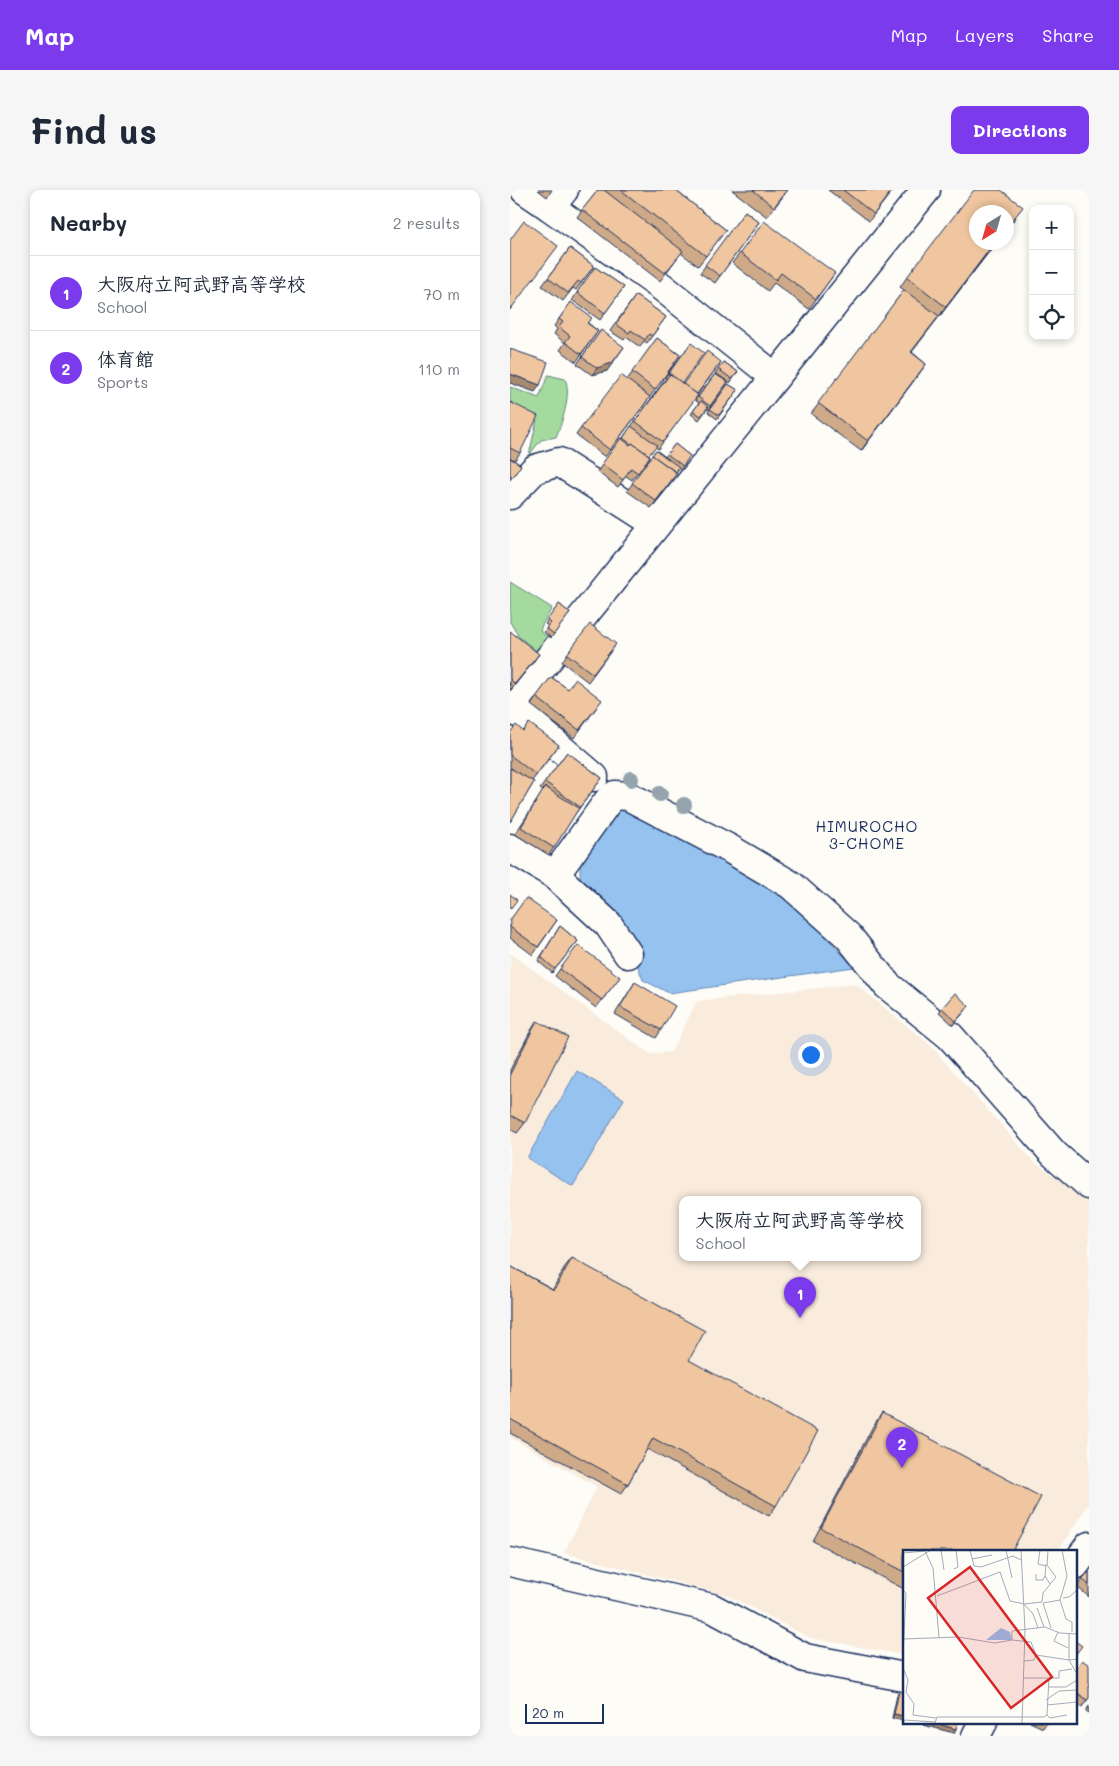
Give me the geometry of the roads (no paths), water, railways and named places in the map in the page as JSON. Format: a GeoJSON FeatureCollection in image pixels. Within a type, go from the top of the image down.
{"type":"FeatureCollection","features":[{"type":"Feature","properties":{"kind":"street"},"geometry":{"type":"LineString","coordinates":[[525,190],[557,199],[662,287],[775,377]]}},
{"type":"Feature","properties":{"kind":"street"},"geometry":{"type":"LineString","coordinates":[[926,190],[510,706],[615,795],[628,796],[730,848],[791,884],[848,936],[887,985],[950,1036],[1054,1154],[1089,1185]]}},
{"type":"Feature","properties":{"kind":"street"},"geometry":{"type":"LineString","coordinates":[[510,495],[535,469],[559,462],[656,524]]}},
{"type":"Feature","properties":{"kind":"street"},"geometry":{"type":"LineString","coordinates":[[555,875],[608,801],[615,795]]}},
{"type":"Feature","properties":{"kind":"street"},"geometry":{"type":"LineString","coordinates":[[510,848],[555,875],[608,924],[628,954]]}},
{"type":"Feature","properties":{"kind":"street"},"geometry":{"type":"LineString","coordinates":[[1076,1564],[1089,1546]]}},
{"type":"Feature","properties":{"kind":"street"},"geometry":{"type":"LineString","coordinates":[[510,1562],[712,1608],[805,1658],[903,1678]]}},
{"type":"Feature","properties":{"kind":"street"},"geometry":{"type":"LineString","coordinates":[[976,1736],[982,1724]]}},
{"type":"Feature","properties":{"kind":"water"},"geometry":{"type":"Polygon","coordinates":[[[618,801],[788,896],[854,967],[669,993],[643,980],[623,926],[580,880],[580,853],[618,801]]]}},
{"type":"Feature","properties":{"kind":"water"},"geometry":{"type":"Polygon","coordinates":[[[577,1071],[624,1099],[573,1186],[527,1158],[577,1071]]]}},
{"type":"Feature","properties":{"kind":"place","name":"大阪府立阿武野高等学校"},"geometry":{"type":"Point","coordinates":[800,1318]}},
{"type":"Feature","properties":{"kind":"place","name":"体育館"},"geometry":{"type":"Point","coordinates":[902,1468]}},
{"type":"Feature","properties":{"kind":"district","name":"HIMUROCHO 3-CHOME"},"geometry":{"type":"Point","coordinates":[867,834]}}]}
